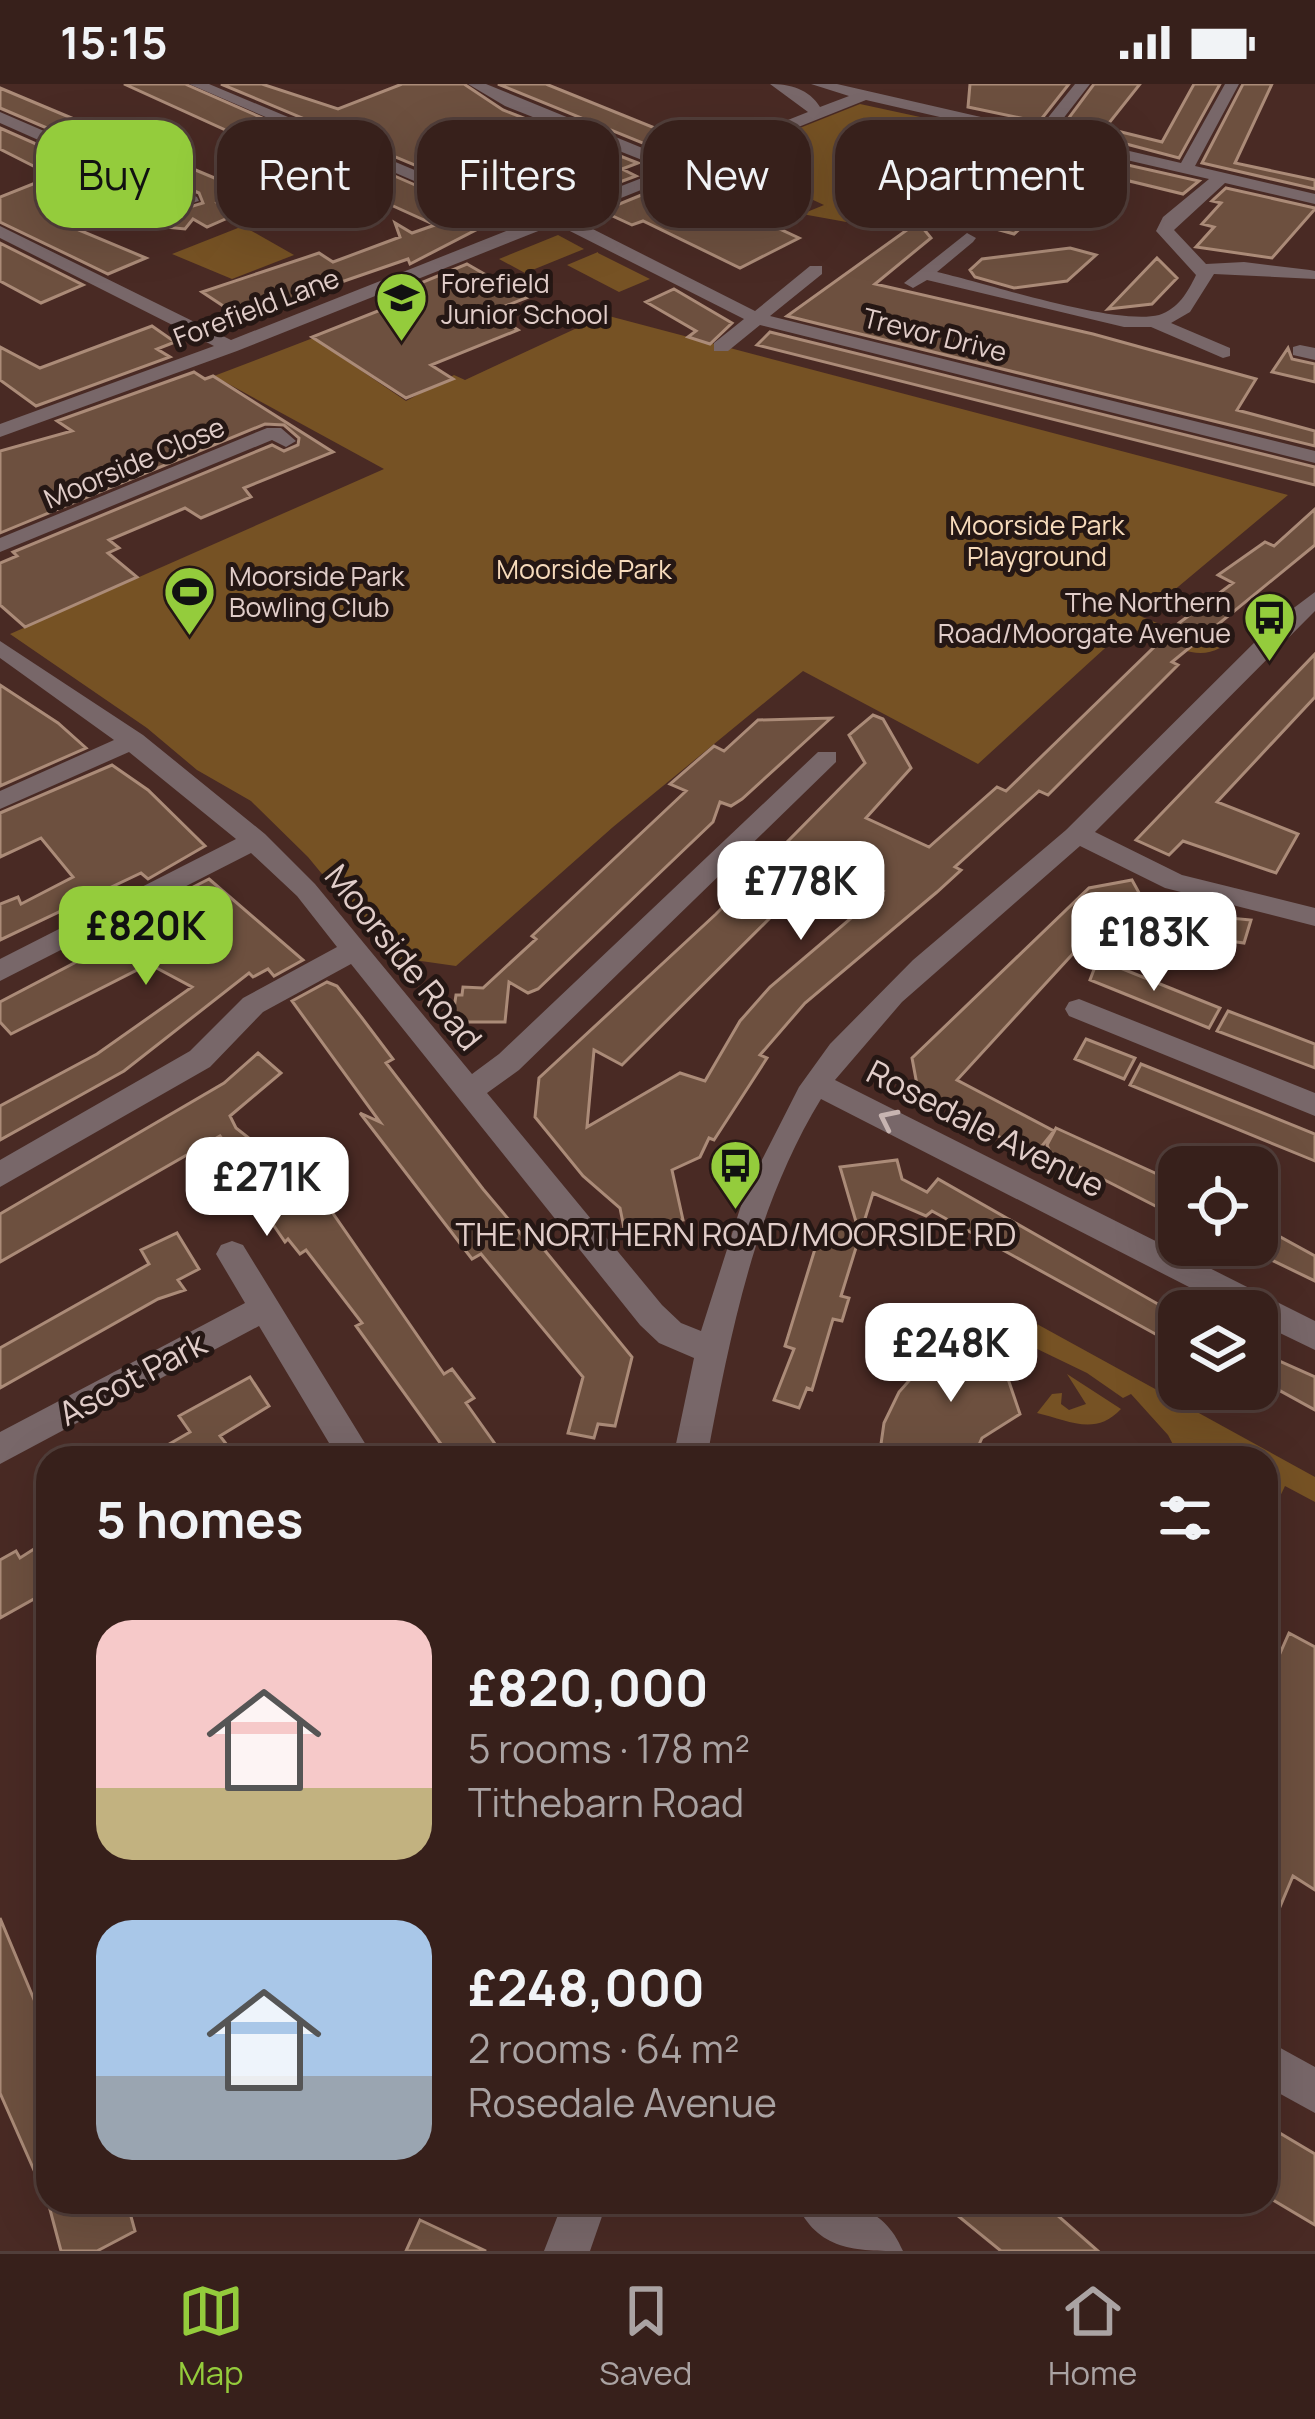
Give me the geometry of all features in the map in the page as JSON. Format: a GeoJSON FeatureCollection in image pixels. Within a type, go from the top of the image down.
{"type":"FeatureCollection","features":[{"type":"Feature","properties":{"kind":"street"},"geometry":{"type":"LineString","coordinates":[[196,84],[417,177]]}},
{"type":"Feature","properties":{"kind":"street"},"geometry":{"type":"LineString","coordinates":[[475,84],[643,154]]}},
{"type":"Feature","properties":{"kind":"street"},"geometry":{"type":"LineString","coordinates":[[777,84],[809,101],[817,114]]}},
{"type":"Feature","properties":{"kind":"street"},"geometry":{"type":"LineString","coordinates":[[818,84],[919,100],[989,120]]}},
{"type":"Feature","properties":{"kind":"street"},"geometry":{"type":"LineString","coordinates":[[1054,120],[1083,84]]}},
{"type":"Feature","properties":{"kind":"street"},"geometry":{"type":"LineString","coordinates":[[1186,169],[1232,84]]}},
{"type":"Feature","properties":{"kind":"street","name":"Forefield Lane"},"geometry":{"type":"LineString","coordinates":[[802,120],[865,94]]}},
{"type":"Feature","properties":{"kind":"street"},"geometry":{"type":"LineString","coordinates":[[0,117],[36,133]]}},
{"type":"Feature","properties":{"kind":"street"},"geometry":{"type":"LineString","coordinates":[[1127,155],[1315,199]]}},
{"type":"Feature","properties":{"kind":"street"},"geometry":{"type":"LineString","coordinates":[[1202,270],[1166,231],[1169,221],[1221,178]]}},
{"type":"Feature","properties":{"kind":"street","name":"Forefield Lane"},"geometry":{"type":"LineString","coordinates":[[0,431],[533,228]]}},
{"type":"Feature","properties":{"kind":"street","name":"Trevor Drive"},"geometry":{"type":"LineString","coordinates":[[578,228],[755,317],[1315,457]]}},
{"type":"Feature","properties":{"kind":"street"},"geometry":{"type":"LineString","coordinates":[[0,231],[230,347]]}},
{"type":"Feature","properties":{"kind":"street"},"geometry":{"type":"LineString","coordinates":[[967,238],[919,279],[1124,322],[1158,324],[1223,352]]}},
{"type":"Feature","properties":{"kind":"street"},"geometry":{"type":"LineString","coordinates":[[1202,270],[1244,267],[1310,275]]}},
{"type":"Feature","properties":{"kind":"street"},"geometry":{"type":"LineString","coordinates":[[721,347],[816,270]]}},
{"type":"Feature","properties":{"kind":"street"},"geometry":{"type":"LineString","coordinates":[[1158,324],[1191,305],[1202,270]]}},
{"type":"Feature","properties":{"kind":"street"},"geometry":{"type":"LineString","coordinates":[[0,410],[25,422]]}},
{"type":"Feature","properties":{"kind":"street","name":"Moorside Close"},"geometry":{"type":"LineString","coordinates":[[0,546],[274,432],[286,441]]}},
{"type":"Feature","properties":{"kind":"street"},"geometry":{"type":"LineString","coordinates":[[692,1446],[710,1351],[763,1192],[817,1084],[870,1019],[1078,834],[1315,598]]}},
{"type":"Feature","properties":{"kind":"street","name":"Moorside Road"},"geometry":{"type":"LineString","coordinates":[[0,647],[134,740],[256,840],[306,890],[651,1315],[670,1333],[710,1351]]}},
{"type":"Feature","properties":{"kind":"street"},"geometry":{"type":"LineString","coordinates":[[0,801],[134,740]]}},
{"type":"Feature","properties":{"kind":"street"},"geometry":{"type":"LineString","coordinates":[[466,1092],[540,1033],[827,757]]}},
{"type":"Feature","properties":{"kind":"street"},"geometry":{"type":"LineString","coordinates":[[1078,834],[1174,882],[1315,916]]}},
{"type":"Feature","properties":{"kind":"street"},"geometry":{"type":"LineString","coordinates":[[0,971],[256,840]]}},
{"type":"Feature","properties":{"kind":"street"},"geometry":{"type":"LineString","coordinates":[[0,1175],[200,1059],[253,1005],[354,950]]}},
{"type":"Feature","properties":{"kind":"street"},"geometry":{"type":"LineString","coordinates":[[1079,1009],[1315,1105]]}},
{"type":"Feature","properties":{"kind":"street","name":"Rosedale Avenue"},"geometry":{"type":"LineString","coordinates":[[817,1084],[1315,1336]]}},
{"type":"Feature","properties":{"kind":"street"},"geometry":{"type":"LineString","coordinates":[[232,1254],[350,1446]]}},
{"type":"Feature","properties":{"kind":"street","name":"Ascot Park"},"geometry":{"type":"LineString","coordinates":[[0,1449],[264,1308]]}},
{"type":"Feature","properties":{"kind":"street"},"geometry":{"type":"LineString","coordinates":[[1278,2069],[1315,2092]]}},
{"type":"Feature","properties":{"kind":"street"},"geometry":{"type":"LineString","coordinates":[[567,2251],[581,2214]]}},
{"type":"Feature","properties":{"kind":"street"},"geometry":{"type":"LineString","coordinates":[[833,2214],[880,2251]]}},
{"type":"Feature","properties":{"kind":"green space"},"geometry":{"type":"Polygon","coordinates":[[[860,104],[934,120],[835,120],[835,220],[811,216],[811,210],[824,205],[811,199],[811,124],[860,104]]]}},
{"type":"Feature","properties":{"kind":"green space"},"geometry":{"type":"Polygon","coordinates":[[[247,228],[294,255],[232,279],[172,254],[247,228]]]}},
{"type":"Feature","properties":{"kind":"green space"},"geometry":{"type":"Polygon","coordinates":[[[558,235],[584,249],[525,273],[499,259],[558,235]]]}},
{"type":"Feature","properties":{"kind":"green space"},"geometry":{"type":"Polygon","coordinates":[[[598,252],[650,279],[619,292],[567,265],[598,252]]]}},
{"type":"Feature","properties":{"kind":"green space","name":"Moorside Park"},"geometry":{"type":"Polygon","coordinates":[[[605,315],[1288,495],[1142,617],[1220,648],[1196,653],[1126,629],[978,764],[803,671],[613,827],[456,966],[414,960],[402,971],[308,857],[251,801],[197,770],[147,728],[10,634],[384,469],[214,376],[313,338],[406,401],[454,375],[465,380],[605,315]]]}},
{"type":"Feature","properties":{"kind":"green space"},"geometry":{"type":"Polygon","coordinates":[[[1015,1312],[1158,1391],[1158,1410],[1193,1410],[1259,1446],[1174,1446],[1131,1394],[1123,1398],[1087,1373],[1002,1332],[1015,1312]]]}},
{"type":"Feature","properties":{"kind":"green space"},"geometry":{"type":"Polygon","coordinates":[[[1067,1374],[1121,1409],[1091,1424],[1037,1413],[1052,1394],[1062,1393],[1061,1404],[1069,1410],[1086,1404],[1067,1374]]]}},
{"type":"Feature","properties":{"kind":"green space"},"geometry":{"type":"Polygon","coordinates":[[[1278,1457],[1315,1477],[1315,1502],[1285,1486],[1278,1501],[1278,1457]]]}},
{"type":"Feature","properties":{"kind":"building"},"geometry":{"type":"Polygon","coordinates":[[[124,84],[185,84],[267,120],[217,120],[217,126],[124,84]]]}},
{"type":"Feature","properties":{"kind":"building"},"geometry":{"type":"Polygon","coordinates":[[[221,84],[262,84],[338,109],[402,84],[464,84],[503,110],[528,120],[417,120],[417,166],[393,156],[393,120],[307,120],[221,84]]]}},
{"type":"Feature","properties":{"kind":"building"},"geometry":{"type":"Polygon","coordinates":[[[498,84],[546,84],[643,123],[643,143],[619,133],[619,120],[586,120],[498,84]]]}},
{"type":"Feature","properties":{"kind":"building"},"geometry":{"type":"Polygon","coordinates":[[[970,84],[1069,84],[1041,120],[968,107],[970,84]]]}},
{"type":"Feature","properties":{"kind":"building"},"geometry":{"type":"Polygon","coordinates":[[[1094,84],[1140,84],[1111,120],[1067,120],[1094,84]]]}},
{"type":"Feature","properties":{"kind":"building"},"geometry":{"type":"Polygon","coordinates":[[[1194,84],[1220,84],[1179,158],[1127,144],[1127,133],[1162,142],[1194,84]]]}},
{"type":"Feature","properties":{"kind":"building"},"geometry":{"type":"Polygon","coordinates":[[[1243,84],[1272,84],[1235,163],[1315,180],[1315,189],[1202,163],[1243,84]]]}},
{"type":"Feature","properties":{"kind":"building"},"geometry":{"type":"Polygon","coordinates":[[[0,88],[76,120],[36,123],[0,108],[0,88]]]}},
{"type":"Feature","properties":{"kind":"building"},"geometry":{"type":"Polygon","coordinates":[[[0,128],[36,144],[36,167],[0,149],[0,128]]]}},
{"type":"Feature","properties":{"kind":"building"},"geometry":{"type":"Polygon","coordinates":[[[619,156],[638,163],[622,169],[636,176],[619,182],[619,156]]]}},
{"type":"Feature","properties":{"kind":"building"},"geometry":{"type":"Polygon","coordinates":[[[1127,165],[1199,181],[1183,194],[1127,180],[1127,165]]]}},
{"type":"Feature","properties":{"kind":"building"},"geometry":{"type":"Polygon","coordinates":[[[193,169],[217,179],[217,223],[207,227],[193,219],[193,206],[203,203],[193,190],[193,169]]]}},
{"type":"Feature","properties":{"kind":"building"},"geometry":{"type":"Polygon","coordinates":[[[393,175],[417,186],[417,217],[393,206],[393,175]]]}},
{"type":"Feature","properties":{"kind":"building"},"geometry":{"type":"Polygon","coordinates":[[[36,183],[36,228],[74,228],[146,258],[108,274],[0,222],[0,197],[36,183]]]}},
{"type":"Feature","properties":{"kind":"building"},"geometry":{"type":"Polygon","coordinates":[[[1226,188],[1315,209],[1272,258],[1196,247],[1214,227],[1202,224],[1221,203],[1212,201],[1226,188]]]}},
{"type":"Feature","properties":{"kind":"building"},"geometry":{"type":"Polygon","coordinates":[[[643,194],[643,221],[632,225],[619,219],[619,204],[643,194]]]}},
{"type":"Feature","properties":{"kind":"building"},"geometry":{"type":"Polygon","coordinates":[[[395,223],[412,233],[426,228],[480,228],[410,264],[408,259],[240,317],[202,292],[319,253],[333,262],[400,237],[395,223]]]}},
{"type":"Feature","properties":{"kind":"building"},"geometry":{"type":"Polygon","coordinates":[[[657,228],[778,228],[799,238],[740,268],[657,228]]]}},
{"type":"Feature","properties":{"kind":"building"},"geometry":{"type":"Polygon","coordinates":[[[910,228],[923,228],[931,238],[875,284],[1093,334],[1256,379],[1237,410],[1315,431],[1315,446],[787,316],[910,228]]]}},
{"type":"Feature","properties":{"kind":"building"},"geometry":{"type":"Polygon","coordinates":[[[0,243],[83,285],[41,303],[0,281],[0,243]]]}},
{"type":"Feature","properties":{"kind":"building"},"geometry":{"type":"Polygon","coordinates":[[[1070,248],[1096,255],[1067,281],[1014,288],[975,277],[970,270],[982,259],[1070,248]]]}},
{"type":"Feature","properties":{"kind":"building"},"geometry":{"type":"Polygon","coordinates":[[[1157,258],[1177,278],[1152,304],[1108,309],[1157,258]]]}},
{"type":"Feature","properties":{"kind":"building"},"geometry":{"type":"Polygon","coordinates":[[[467,264],[526,298],[490,312],[518,330],[431,365],[453,379],[406,398],[312,337],[421,294],[418,284],[467,264]]]}},
{"type":"Feature","properties":{"kind":"building"},"geometry":{"type":"Polygon","coordinates":[[[674,289],[732,323],[710,344],[688,337],[696,331],[646,302],[674,289]]]}},
{"type":"Feature","properties":{"kind":"building"},"geometry":{"type":"Polygon","coordinates":[[[152,326],[175,342],[157,349],[170,357],[36,406],[0,380],[0,347],[40,368],[152,326]]]}},
{"type":"Feature","properties":{"kind":"building"},"geometry":{"type":"Polygon","coordinates":[[[770,332],[1315,467],[1315,485],[757,345],[770,332]]]}},
{"type":"Feature","properties":{"kind":"building"},"geometry":{"type":"Polygon","coordinates":[[[1288,348],[1292,359],[1315,364],[1315,382],[1272,372],[1288,348]]]}},
{"type":"Feature","properties":{"kind":"building"},"geometry":{"type":"Polygon","coordinates":[[[194,372],[205,379],[213,376],[333,452],[244,488],[251,497],[201,518],[185,508],[109,540],[119,548],[108,553],[137,577],[25,627],[0,605],[0,563],[17,556],[13,552],[272,445],[284,451],[298,445],[299,438],[284,425],[265,424],[0,533],[0,451],[72,431],[57,421],[194,372]]]}},
{"type":"Feature","properties":{"kind":"building"},"geometry":{"type":"Polygon","coordinates":[[[1315,509],[1315,545],[1172,662],[1178,665],[1048,795],[1039,791],[955,867],[961,870],[937,892],[805,1003],[760,1055],[767,1058],[714,1140],[709,1138],[700,1157],[672,1170],[683,1220],[624,1228],[620,1208],[583,1176],[535,1117],[539,1078],[716,914],[865,763],[849,735],[873,715],[883,719],[911,768],[866,818],[929,847],[997,787],[1006,791],[1179,623],[1233,583],[1218,575],[1265,542],[1274,546],[1315,509]],[[823,862],[813,872],[806,869],[772,903],[781,907],[622,1065],[594,1050],[587,1127],[680,1073],[705,1081],[740,1021],[770,987],[883,891],[823,862]]]}},
{"type":"Feature","properties":{"kind":"building"},"geometry":{"type":"Polygon","coordinates":[[[1315,654],[1315,697],[1217,802],[1298,834],[1276,873],[1183,841],[1169,855],[1136,840],[1315,654]]]}},
{"type":"Feature","properties":{"kind":"building"},"geometry":{"type":"Polygon","coordinates":[[[0,685],[58,723],[86,748],[0,786],[0,685]]]}},
{"type":"Feature","properties":{"kind":"building"},"geometry":{"type":"Polygon","coordinates":[[[831,718],[742,799],[731,806],[720,802],[713,822],[538,989],[528,993],[509,982],[505,1022],[452,1022],[456,995],[462,995],[463,987],[483,988],[536,939],[532,936],[686,791],[670,784],[714,746],[724,751],[758,720],[831,718]]]}},
{"type":"Feature","properties":{"kind":"building"},"geometry":{"type":"Polygon","coordinates":[[[112,765],[148,790],[205,846],[148,879],[141,873],[0,940],[0,904],[18,897],[21,904],[73,877],[41,838],[0,857],[0,813],[112,765]]]}},
{"type":"Feature","properties":{"kind":"building"},"geometry":{"type":"Polygon","coordinates":[[[209,879],[303,960],[274,976],[268,969],[253,977],[249,973],[124,1071],[0,1140],[0,1106],[97,1054],[192,987],[149,964],[11,1034],[0,1022],[0,1002],[177,909],[168,900],[209,879]]]}},
{"type":"Feature","properties":{"kind":"building"},"geometry":{"type":"Polygon","coordinates":[[[1132,880],[1149,911],[1125,914],[1087,951],[1080,946],[957,1080],[1054,1131],[1034,1156],[940,1104],[921,1106],[912,1058],[1089,888],[1132,880]]]}},
{"type":"Feature","properties":{"kind":"building"},"geometry":{"type":"Polygon","coordinates":[[[1167,912],[1251,920],[1244,943],[1164,932],[1167,912]]]}},
{"type":"Feature","properties":{"kind":"building"},"geometry":{"type":"Polygon","coordinates":[[[1098,959],[1220,1008],[1209,1028],[1090,980],[1098,959]]]}},
{"type":"Feature","properties":{"kind":"building"},"geometry":{"type":"Polygon","coordinates":[[[327,982],[337,986],[393,1059],[386,1063],[483,1189],[526,1240],[533,1236],[632,1357],[615,1426],[598,1424],[594,1438],[568,1433],[583,1377],[481,1254],[472,1259],[360,1113],[380,1122],[292,1001],[327,982]]]}},
{"type":"Feature","properties":{"kind":"building"},"geometry":{"type":"Polygon","coordinates":[[[1228,1011],[1315,1044],[1315,1068],[1217,1031],[1228,1011]]]}},
{"type":"Feature","properties":{"kind":"building"},"geometry":{"type":"Polygon","coordinates":[[[1086,1039],[1135,1058],[1124,1079],[1075,1059],[1086,1039]]]}},
{"type":"Feature","properties":{"kind":"building"},"geometry":{"type":"Polygon","coordinates":[[[258,1053],[281,1073],[230,1116],[236,1128],[263,1149],[281,1140],[325,1194],[321,1196],[444,1374],[452,1369],[474,1398],[466,1403],[496,1446],[442,1446],[356,1326],[362,1323],[306,1250],[300,1254],[288,1239],[285,1242],[253,1195],[261,1191],[220,1136],[0,1262],[0,1214],[224,1083],[258,1053]]]}},
{"type":"Feature","properties":{"kind":"building"},"geometry":{"type":"Polygon","coordinates":[[[1141,1064],[1315,1134],[1315,1161],[1130,1085],[1141,1064]]]}},
{"type":"Feature","properties":{"kind":"building"},"geometry":{"type":"Polygon","coordinates":[[[1056,1128],[1158,1174],[1158,1207],[1050,1152],[1047,1145],[1056,1128]]]}},
{"type":"Feature","properties":{"kind":"building"},"geometry":{"type":"Polygon","coordinates":[[[897,1160],[902,1179],[927,1192],[938,1179],[1158,1304],[1158,1335],[932,1211],[926,1216],[873,1193],[841,1296],[849,1298],[842,1321],[833,1319],[812,1390],[807,1388],[799,1408],[774,1400],[794,1349],[785,1346],[823,1223],[859,1232],[840,1167],[897,1160]]]}},
{"type":"Feature","properties":{"kind":"building"},"geometry":{"type":"Polygon","coordinates":[[[177,1233],[199,1269],[178,1280],[185,1290],[158,1299],[0,1388],[0,1348],[149,1264],[141,1250],[177,1233]]]}},
{"type":"Feature","properties":{"kind":"building"},"geometry":{"type":"Polygon","coordinates":[[[1278,1236],[1315,1256],[1315,1281],[1278,1263],[1278,1236]]]}},
{"type":"Feature","properties":{"kind":"building"},"geometry":{"type":"Polygon","coordinates":[[[993,1335],[1020,1414],[982,1438],[978,1446],[881,1446],[884,1423],[899,1392],[923,1365],[954,1347],[993,1335]]]}},
{"type":"Feature","properties":{"kind":"building"},"geometry":{"type":"Polygon","coordinates":[[[1278,1360],[1315,1377],[1315,1410],[1278,1390],[1278,1360]]]}},
{"type":"Feature","properties":{"kind":"building"},"geometry":{"type":"Polygon","coordinates":[[[250,1377],[269,1406],[220,1436],[225,1446],[166,1446],[190,1432],[179,1416],[250,1377]]]}},
{"type":"Feature","properties":{"kind":"building"},"geometry":{"type":"Polygon","coordinates":[[[36,1548],[36,1598],[0,1618],[0,1560],[16,1551],[20,1558],[36,1548]]]}},
{"type":"Feature","properties":{"kind":"building"},"geometry":{"type":"Polygon","coordinates":[[[1289,1633],[1315,1647],[1315,1890],[1293,1876],[1278,1912],[1278,1658],[1289,1633]]]}},
{"type":"Feature","properties":{"kind":"building"},"geometry":{"type":"Polygon","coordinates":[[[0,1918],[36,2004],[36,2175],[0,2093],[0,1918]]]}},
{"type":"Feature","properties":{"kind":"building"},"geometry":{"type":"Polygon","coordinates":[[[1278,2132],[1315,2154],[1315,2225],[1278,2203],[1278,2132]]]}},
{"type":"Feature","properties":{"kind":"building"},"geometry":{"type":"Polygon","coordinates":[[[51,2214],[130,2214],[135,2231],[97,2251],[61,2251],[51,2214]]]}},
{"type":"Feature","properties":{"kind":"building"},"geometry":{"type":"Polygon","coordinates":[[[956,2214],[1058,2214],[1098,2251],[1001,2251],[956,2214]]]}},
{"type":"Feature","properties":{"kind":"building"},"geometry":{"type":"Polygon","coordinates":[[[420,2220],[486,2251],[406,2251],[420,2220]]]}},
{"type":"Feature","properties":{"kind":"place","name":"Forefield Junior School"},"geometry":{"type":"Point","coordinates":[402,344]}},
{"type":"Feature","properties":{"kind":"place","name":"Moorside Park Bowling Club"},"geometry":{"type":"Point","coordinates":[190,637]}},
{"type":"Feature","properties":{"kind":"place","name":"The Northern Road/Moorgate Avenue"},"geometry":{"type":"Point","coordinates":[1270,663]}},
{"type":"Feature","properties":{"kind":"place","name":"THE NORTHERN ROAD/MOORSIDE RD"},"geometry":{"type":"Point","coordinates":[736,1212]}},
{"type":"Feature","properties":{"kind":"park label","name":"Moorside Park Playground"},"geometry":{"type":"Point","coordinates":[1037,540]}}]}
